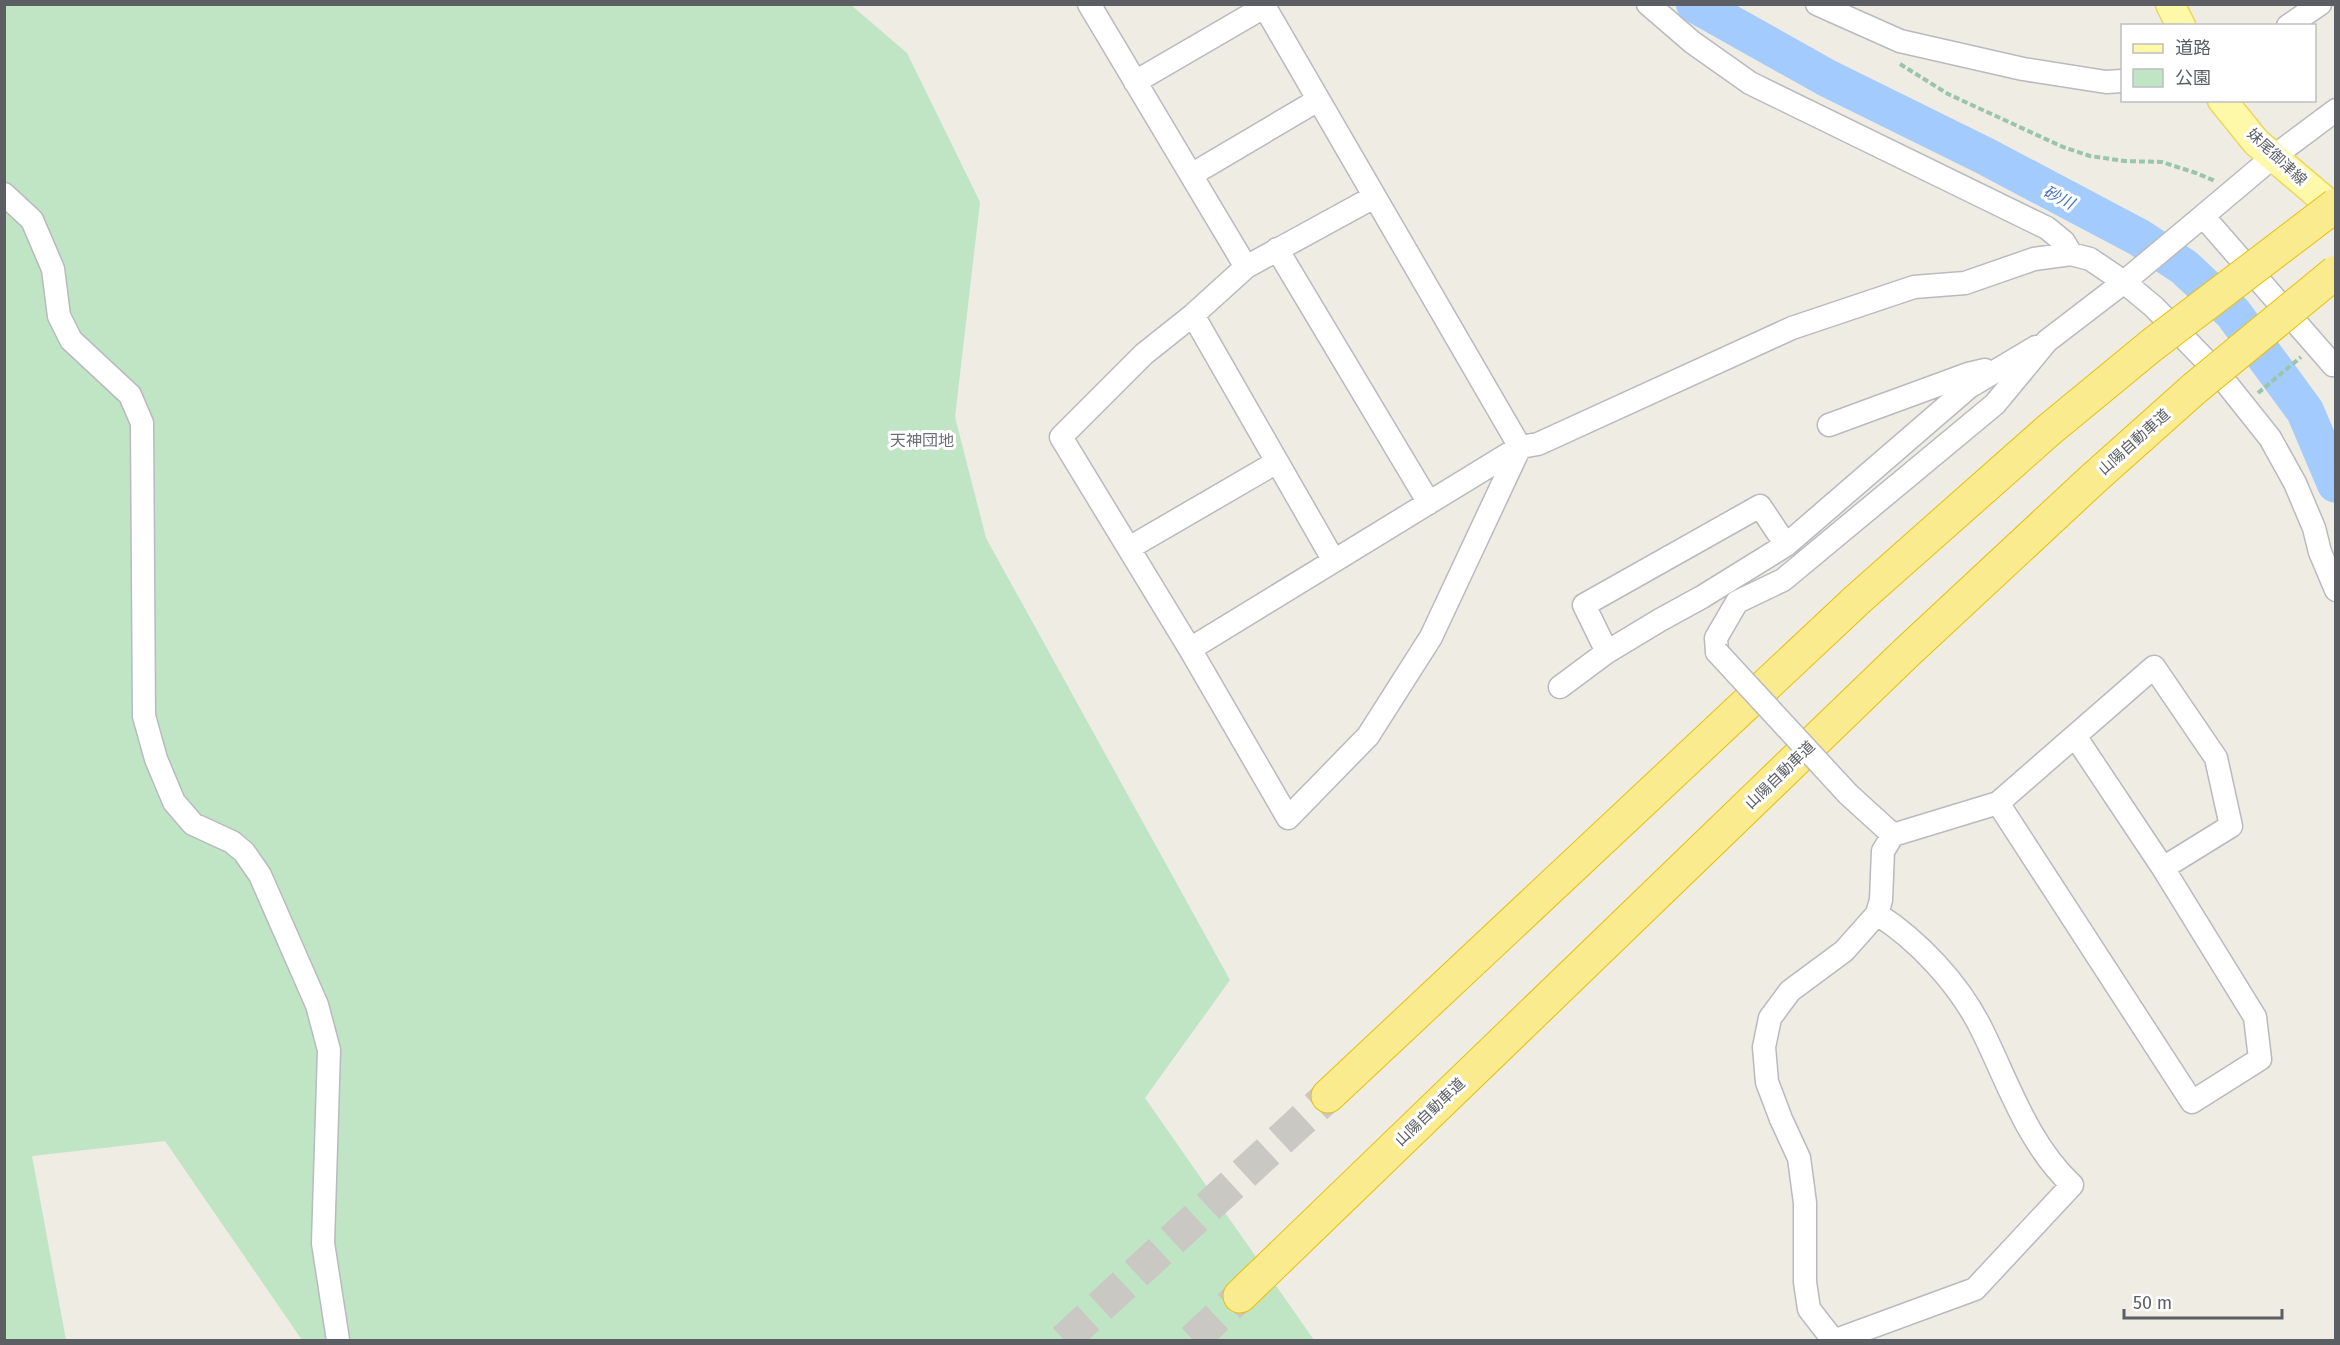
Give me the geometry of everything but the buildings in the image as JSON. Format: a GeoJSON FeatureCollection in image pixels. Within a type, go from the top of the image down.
{"type":"FeatureCollection","features":[{"type":"Feature","properties":{"kind":"highway"},"geometry":{"type":"LineString","coordinates":[[1328,1096],[1858,598],[2050,429],[2152,345],[2336,205]]}},
{"type":"Feature","properties":{"kind":"highway","name":"山陽自動車道"},"geometry":{"type":"LineString","coordinates":[[1240,1296],[1905,654],[2093,479],[2195,388],[2336,272]]}},
{"type":"Feature","properties":{"kind":"main road"},"geometry":{"type":"LineString","coordinates":[[2170,4],[2180,24]]}},
{"type":"Feature","properties":{"kind":"main road","name":"妹尾御津線"},"geometry":{"type":"LineString","coordinates":[[2224,102],[2256,142],[2336,210]]}},
{"type":"Feature","properties":{"kind":"street"},"geometry":{"type":"LineString","coordinates":[[1089,4],[1246,267]]}},
{"type":"Feature","properties":{"kind":"street"},"geometry":{"type":"LineString","coordinates":[[1648,4],[1692,42],[1750,82],[2047,228],[2064,242],[2071,254]]}},
{"type":"Feature","properties":{"kind":"street"},"geometry":{"type":"LineString","coordinates":[[1817,4],[1900,41],[2023,69],[2106,82],[2121,81]]}},
{"type":"Feature","properties":{"kind":"street"},"geometry":{"type":"LineString","coordinates":[[2292,24],[2320,4]]}},
{"type":"Feature","properties":{"kind":"street"},"geometry":{"type":"LineString","coordinates":[[1135,82],[1264,6],[1520,447]]}},
{"type":"Feature","properties":{"kind":"street"},"geometry":{"type":"LineString","coordinates":[[1191,175],[1318,100]]}},
{"type":"Feature","properties":{"kind":"street"},"geometry":{"type":"LineString","coordinates":[[1560,687],[1607,652],[1786,545],[1969,387],[2047,341],[2124,282],[2273,157],[2336,110]]}},
{"type":"Feature","properties":{"kind":"street"},"geometry":{"type":"LineString","coordinates":[[4,194],[32,220],[53,269],[59,316],[71,340],[130,395],[142,423],[144,716],[156,759],[174,802],[193,824],[232,842],[244,852],[260,875],[317,1005],[329,1050],[323,1243],[338,1341]]}},
{"type":"Feature","properties":{"kind":"street"},"geometry":{"type":"LineString","coordinates":[[1374,197],[1246,267],[1193,315],[1144,354],[1060,436],[1190,649],[1288,818],[1368,736],[1431,637],[1520,447]]}},
{"type":"Feature","properties":{"kind":"street"},"geometry":{"type":"LineString","coordinates":[[2198,221],[2333,365],[2336,364]]}},
{"type":"Feature","properties":{"kind":"street"},"geometry":{"type":"LineString","coordinates":[[1277,249],[1429,503]]}},
{"type":"Feature","properties":{"kind":"street"},"geometry":{"type":"LineString","coordinates":[[1190,649],[1520,447],[1538,444],[1792,328],[1914,287],[1965,283],[2034,259],[2071,254],[2090,259],[2124,282],[2154,307],[2219,374],[2244,405],[2270,438],[2295,483],[2336,590]]}},
{"type":"Feature","properties":{"kind":"street"},"geometry":{"type":"LineString","coordinates":[[1193,315],[1334,561]]}},
{"type":"Feature","properties":{"kind":"street"},"geometry":{"type":"LineString","coordinates":[[1893,835],[1848,794],[1717,652],[1716,638],[1737,602],[1783,580],[1995,404],[2047,341]]}},
{"type":"Feature","properties":{"kind":"street"},"geometry":{"type":"LineString","coordinates":[[1828,425],[1968,374],[2002,366]]}},
{"type":"Feature","properties":{"kind":"street"},"geometry":{"type":"LineString","coordinates":[[1129,548],[1277,462]]}},
{"type":"Feature","properties":{"kind":"street"},"geometry":{"type":"LineString","coordinates":[[1607,652],[1584,605],[1760,506],[1786,545]]}},
{"type":"Feature","properties":{"kind":"street"},"geometry":{"type":"LineString","coordinates":[[1877,915],[1900,929],[1925,953],[1967,1003],[2016,1107],[2042,1150],[2060,1174],[2072,1185],[1975,1289],[1834,1341],[1809,1309],[1805,1282],[1805,1203],[1799,1158],[1767,1082],[1764,1047],[1770,1018],[1790,991],[1844,951],[1877,915],[1881,900],[1883,851],[1893,835],[1998,803],[2154,667],[2216,758],[2230,826],[2163,868]]}},
{"type":"Feature","properties":{"kind":"street"},"geometry":{"type":"LineString","coordinates":[[1998,803],[2192,1102],[2260,1059],[2255,1017],[2163,868],[2074,736]]}},
{"type":"Feature","properties":{"kind":"path"},"geometry":{"type":"LineString","coordinates":[[1896,62],[1948,94],[2063,147],[2090,156],[2125,161],[2162,162],[2196,173],[2233,190]]}},
{"type":"Feature","properties":{"kind":"path"},"geometry":{"type":"LineString","coordinates":[[2244,405],[2315,345]]}},
{"type":"Feature","properties":{"kind":"green space"},"geometry":{"type":"Polygon","coordinates":[[[5,5],[851,5],[907,53],[980,202],[955,417],[986,538],[1230,980],[1145,1098],[1314,1340],[302,1340],[165,1141],[32,1156],[66,1340],[5,1340],[5,5]]]}},
{"type":"Feature","properties":{"kind":"waterway","name":"砂川"},"geometry":{"type":"LineString","coordinates":[[1695,4],[1827,78],[1985,156],[2140,238],[2184,267],[2233,313],[2305,411],[2336,484]]}},
{"type":"Feature","properties":{"kind":"tunnel"},"geometry":{"type":"LineString","coordinates":[[1064,1340],[1328,1096]]}},
{"type":"Feature","properties":{"kind":"tunnel"},"geometry":{"type":"LineString","coordinates":[[1193,1340],[1240,1296]]}},
{"type":"Feature","properties":{"kind":"district","name":"天神団地"},"geometry":{"type":"Point","coordinates":[922,440]}}]}
